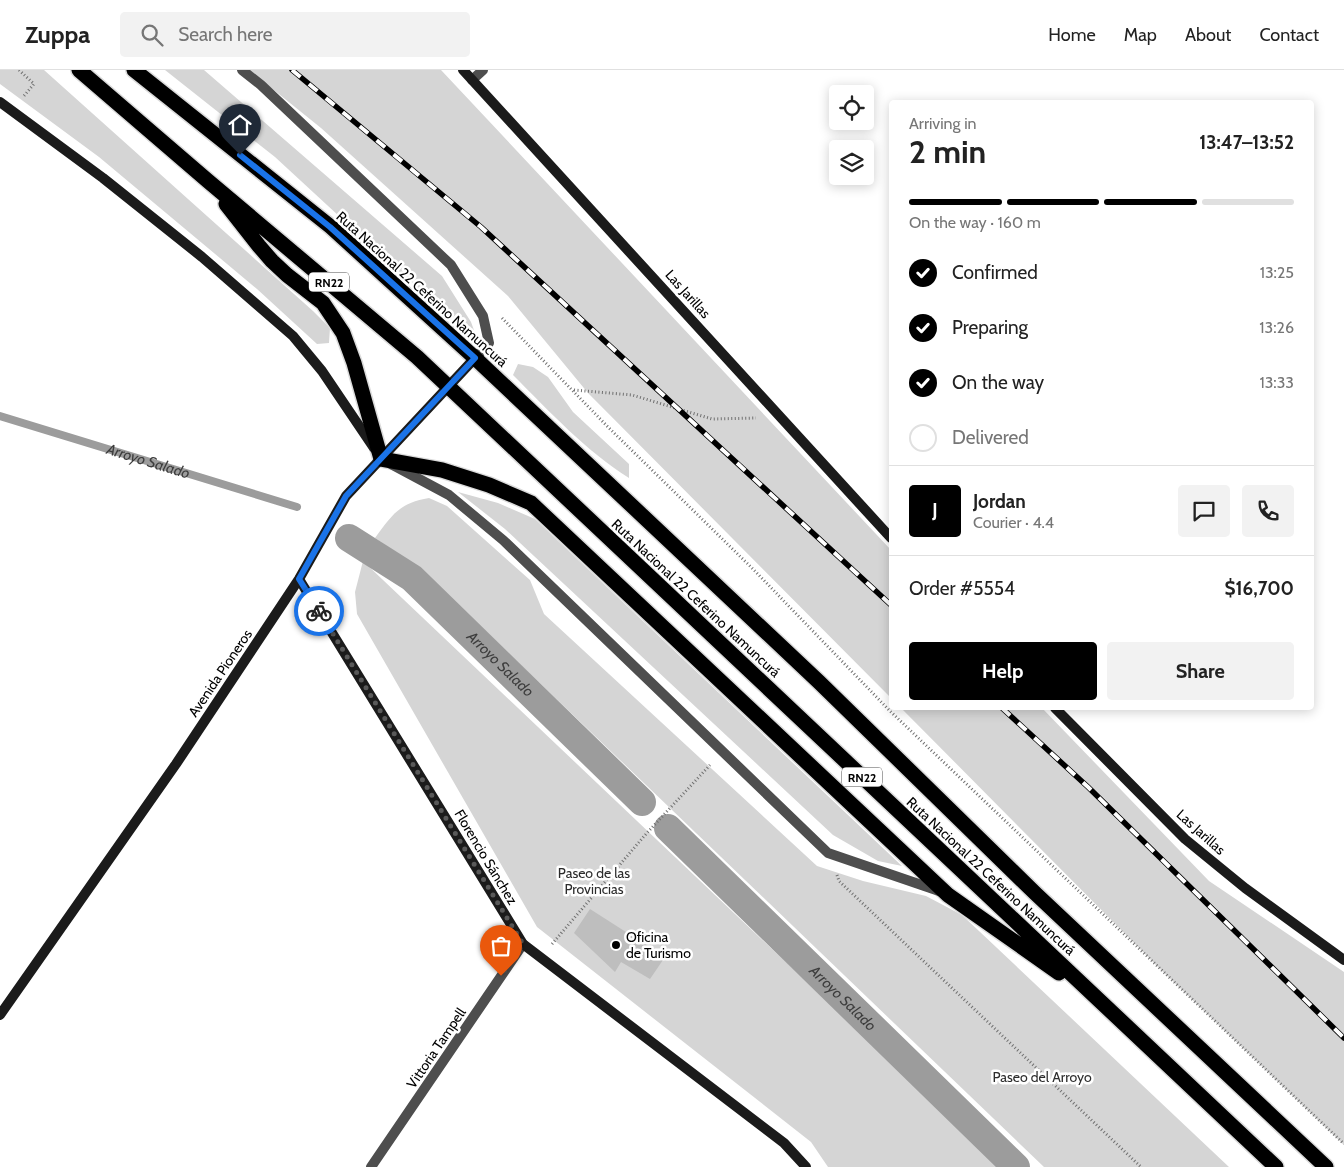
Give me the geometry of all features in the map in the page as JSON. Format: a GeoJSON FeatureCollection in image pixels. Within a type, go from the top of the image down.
{"type":"FeatureCollection","features":[{"type":"Feature","properties":{"kind":"highway","name":"Ruta Nacional 22 Ceferino Namuncurá"},"geometry":{"type":"LineString","coordinates":[[79,70],[449,386],[1276,1167]]}},
{"type":"Feature","properties":{"kind":"highway","name":"Ruta Nacional 22 Ceferino Namuncurá"},"geometry":{"type":"LineString","coordinates":[[134,70],[330,227],[475,358],[819,682],[1036,894],[1326,1167]]}},
{"type":"Feature","properties":{"kind":"highway"},"geometry":{"type":"LineString","coordinates":[[208,181],[258,246],[287,275],[322,302],[343,333],[354,363],[381,459],[442,470],[489,485],[531,503],[948,894],[1105,1006]]}},
{"type":"Feature","properties":{"kind":"street"},"geometry":{"type":"LineString","coordinates":[[242,70],[261,85],[451,265],[483,316],[489,343],[475,358]]}},
{"type":"Feature","properties":{"kind":"street","name":"Las Jarillas"},"geometry":{"type":"LineString","coordinates":[[463,70],[889,536]]}},
{"type":"Feature","properties":{"kind":"street"},"geometry":{"type":"LineString","coordinates":[[472,80],[483,70]]}},
{"type":"Feature","properties":{"kind":"street"},"geometry":{"type":"LineString","coordinates":[[0,102],[103,178],[202,257],[293,336],[322,371],[381,459],[449,495],[503,540],[828,853],[948,894]]}},
{"type":"Feature","properties":{"kind":"street","name":"Avenida Pioneros"},"geometry":{"type":"LineString","coordinates":[[0,1015],[176,764],[299,579],[346,496],[475,358]]}},
{"type":"Feature","properties":{"kind":"street","name":"Florencio Sánchez"},"geometry":{"type":"LineString","coordinates":[[299,579],[523,944],[784,1143],[805,1166]]}},
{"type":"Feature","properties":{"kind":"street","name":"Las Jarillas"},"geometry":{"type":"LineString","coordinates":[[1057,710],[1185,840],[1245,888],[1344,960]]}},
{"type":"Feature","properties":{"kind":"street","name":"Vittoria Tampell"},"geometry":{"type":"LineString","coordinates":[[371,1167],[523,944]]}},
{"type":"Feature","properties":{"kind":"path"},"geometry":{"type":"LineString","coordinates":[[13,110],[34,84],[19,70]]}},
{"type":"Feature","properties":{"kind":"path"},"geometry":{"type":"LineString","coordinates":[[498,314],[890,711],[1344,1144]]}},
{"type":"Feature","properties":{"kind":"path"},"geometry":{"type":"LineString","coordinates":[[573,390],[632,395],[712,419],[752,419],[777,413]]}},
{"type":"Feature","properties":{"kind":"path"},"geometry":{"type":"LineString","coordinates":[[541,958],[646,834],[722,752]]}},
{"type":"Feature","properties":{"kind":"path"},"geometry":{"type":"LineString","coordinates":[[828,853],[839,881],[1141,1167]]}},
{"type":"Feature","properties":{"kind":"green space"},"geometry":{"type":"Polygon","coordinates":[[[0,70],[44,70],[313,311],[330,328],[329,343],[317,344],[257,289],[99,157],[0,84],[0,70]]]}},
{"type":"Feature","properties":{"kind":"green space"},"geometry":{"type":"Polygon","coordinates":[[[165,70],[204,70],[442,276],[471,322],[475,333],[470,334],[457,325],[275,157],[165,70]]]}},
{"type":"Feature","properties":{"kind":"green space"},"geometry":{"type":"Polygon","coordinates":[[[249,70],[441,70],[889,548],[889,696],[588,393],[508,296],[321,128],[249,70]]]}},
{"type":"Feature","properties":{"kind":"green space"},"geometry":{"type":"Polygon","coordinates":[[[518,364],[533,367],[548,377],[573,412],[629,464],[629,478],[583,443],[513,375],[518,364]]]}},
{"type":"Feature","properties":{"kind":"green space"},"geometry":{"type":"Polygon","coordinates":[[[458,492],[498,503],[535,519],[902,866],[878,861],[833,835],[505,529],[458,492]]]}},
{"type":"Feature","properties":{"kind":"green space","name":"Paseo del Arroyo"},"geometry":{"type":"Polygon","coordinates":[[[429,498],[447,506],[530,580],[544,614],[817,866],[863,881],[926,896],[962,915],[1229,1167],[1044,1167],[423,571],[375,538],[397,511],[410,503],[429,498]]]}},
{"type":"Feature","properties":{"kind":"green space","name":"Paseo de las Provincias"},"geometry":{"type":"Polygon","coordinates":[[[363,561],[909,1079],[998,1167],[828,1167],[811,1142],[537,927],[357,614],[355,592],[363,561]]]}},
{"type":"Feature","properties":{"kind":"green space"},"geometry":{"type":"Polygon","coordinates":[[[903,710],[1044,710],[1209,881],[1344,972],[1344,1145],[1156,965],[903,710]]]}},
{"type":"Feature","properties":{"kind":"building","name":"Oficina de Turismo"},"geometry":{"type":"Polygon","coordinates":[[[590,909],[665,957],[650,979],[621,962],[615,972],[574,933],[590,909]]]}},
{"type":"Feature","properties":{"kind":"waterway","name":"Arroyo Salado"},"geometry":{"type":"LineString","coordinates":[[0,416],[297,507]]}},
{"type":"Feature","properties":{"kind":"waterway","name":"Arroyo Salado"},"geometry":{"type":"LineString","coordinates":[[349,538],[412,578],[642,802]]}},
{"type":"Feature","properties":{"kind":"waterway","name":"Arroyo Salado"},"geometry":{"type":"LineString","coordinates":[[668,828],[1016,1167]]}},
{"type":"Feature","properties":{"kind":"railway"},"geometry":{"type":"LineString","coordinates":[[292,70],[481,227],[889,603]]}},
{"type":"Feature","properties":{"kind":"railway"},"geometry":{"type":"LineString","coordinates":[[1004,710],[1088,787],[1344,1038]]}},
{"type":"Feature","properties":{"kind":"way so far"},"geometry":{"type":"LineString","coordinates":[[319,611],[523,944],[501,976]]}},
{"type":"Feature","properties":{"kind":"place","name":"Oficina de Turismo"},"geometry":{"type":"Point","coordinates":[616,945]}},
{"type":"Feature","properties":{"kind":"route"},"geometry":{"type":"LineString","coordinates":[[240,155],[330,227],[475,358],[346,496],[299,579],[319,611]]}}]}
